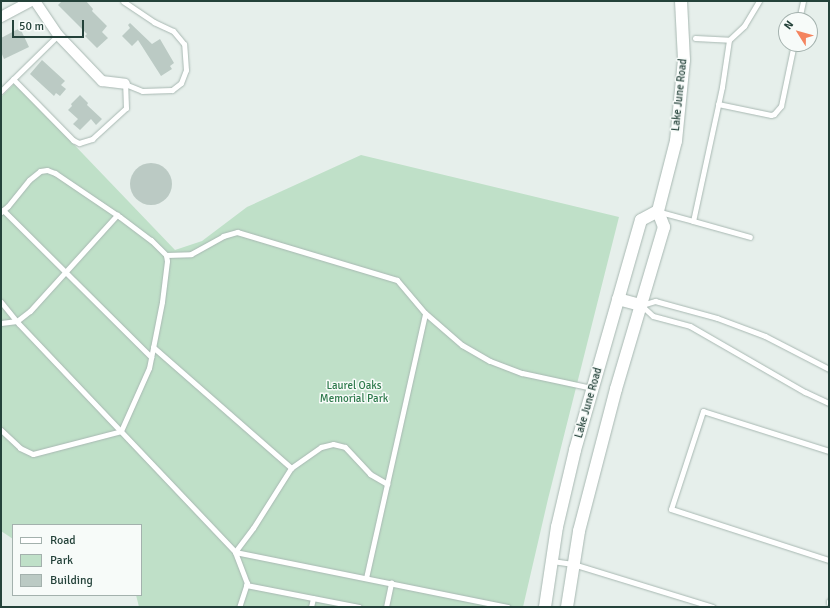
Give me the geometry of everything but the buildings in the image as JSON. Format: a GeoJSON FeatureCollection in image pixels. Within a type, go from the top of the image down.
{"type":"FeatureCollection","features":[{"type":"Feature","properties":{"kind":"main road","name":"Lake June Road"},"geometry":{"type":"LineString","coordinates":[[567,607],[579,531],[598,458],[664,227],[658,211],[676,141],[684,60],[681,1]]}},
{"type":"Feature","properties":{"kind":"main road","name":"Lake June Road"},"geometry":{"type":"LineString","coordinates":[[545,607],[558,520],[618,299],[641,220],[658,211]]}},
{"type":"Feature","properties":{"kind":"main road"},"geometry":{"type":"LineString","coordinates":[[618,299],[641,305]]}},
{"type":"Feature","properties":{"kind":"street"},"geometry":{"type":"LineString","coordinates":[[1,17],[31,1]]}},
{"type":"Feature","properties":{"kind":"street"},"geometry":{"type":"LineString","coordinates":[[35,1],[58,35],[102,80],[125,84]]}},
{"type":"Feature","properties":{"kind":"lane"},"geometry":{"type":"LineString","coordinates":[[13,79],[73,140],[79,143],[92,139],[126,108],[125,84],[142,91],[172,90],[181,83],[186,70],[184,44],[173,31],[154,22],[123,1]]}},
{"type":"Feature","properties":{"kind":"lane"},"geometry":{"type":"LineString","coordinates":[[693,221],[718,104],[729,40],[744,26],[759,1]]}},
{"type":"Feature","properties":{"kind":"lane"},"geometry":{"type":"LineString","coordinates":[[801,12],[803,1]]}},
{"type":"Feature","properties":{"kind":"lane"},"geometry":{"type":"LineString","coordinates":[[1,91],[58,35]]}},
{"type":"Feature","properties":{"kind":"lane"},"geometry":{"type":"LineString","coordinates":[[695,38],[729,40]]}},
{"type":"Feature","properties":{"kind":"lane"},"geometry":{"type":"LineString","coordinates":[[718,104],[774,114],[781,106],[792,52]]}},
{"type":"Feature","properties":{"kind":"lane"},"geometry":{"type":"LineString","coordinates":[[121,431],[149,368],[162,302],[167,261],[166,255],[151,240],[55,173],[47,170],[40,171],[29,180],[2,211],[67,271],[151,357]]}},
{"type":"Feature","properties":{"kind":"lane"},"geometry":{"type":"LineString","coordinates":[[658,211],[750,237]]}},
{"type":"Feature","properties":{"kind":"lane"},"geometry":{"type":"LineString","coordinates":[[1,323],[17,321],[30,311],[117,215]]}},
{"type":"Feature","properties":{"kind":"lane"},"geometry":{"type":"LineString","coordinates":[[166,255],[191,254],[223,236],[237,232],[397,280],[425,313],[462,345],[490,360],[522,372],[593,388]]}},
{"type":"Feature","properties":{"kind":"lane"},"geometry":{"type":"LineString","coordinates":[[641,305],[655,301],[717,318],[765,336],[829,369]]}},
{"type":"Feature","properties":{"kind":"lane"},"geometry":{"type":"LineString","coordinates":[[1,302],[17,321],[235,552],[247,582],[239,607]]}},
{"type":"Feature","properties":{"kind":"lane"},"geometry":{"type":"LineString","coordinates":[[641,305],[653,316],[690,326],[805,392],[829,402]]}},
{"type":"Feature","properties":{"kind":"lane"},"geometry":{"type":"LineString","coordinates":[[366,578],[425,313]]}},
{"type":"Feature","properties":{"kind":"lane"},"geometry":{"type":"LineString","coordinates":[[153,347],[291,468]]}},
{"type":"Feature","properties":{"kind":"lane"},"geometry":{"type":"LineString","coordinates":[[829,451],[703,411],[672,509],[829,560]]}},
{"type":"Feature","properties":{"kind":"lane"},"geometry":{"type":"LineString","coordinates":[[1,430],[20,448],[33,454],[121,431]]}},
{"type":"Feature","properties":{"kind":"lane"},"geometry":{"type":"LineString","coordinates":[[235,552],[253,528],[291,468],[321,447],[333,444],[345,447],[370,474],[387,484]]}},
{"type":"Feature","properties":{"kind":"lane"},"geometry":{"type":"LineString","coordinates":[[235,552],[508,607]]}},
{"type":"Feature","properties":{"kind":"lane"},"geometry":{"type":"LineString","coordinates":[[551,561],[574,564],[713,607]]}},
{"type":"Feature","properties":{"kind":"lane"},"geometry":{"type":"LineString","coordinates":[[386,607],[391,583]]}},
{"type":"Feature","properties":{"kind":"lane"},"geometry":{"type":"LineString","coordinates":[[246,585],[359,607]]}},
{"type":"Feature","properties":{"kind":"lane"},"geometry":{"type":"LineString","coordinates":[[311,607],[313,598]]}},
{"type":"Feature","properties":{"kind":"green space","name":"Laurel Oaks Memorial Park"},"geometry":{"type":"Polygon","coordinates":[[[15,83],[175,250],[202,241],[247,207],[361,155],[619,217],[548,499],[523,607],[139,607],[136,596],[142,596],[142,524],[12,524],[12,538],[1,531],[1,97],[15,83]]]}}]}
